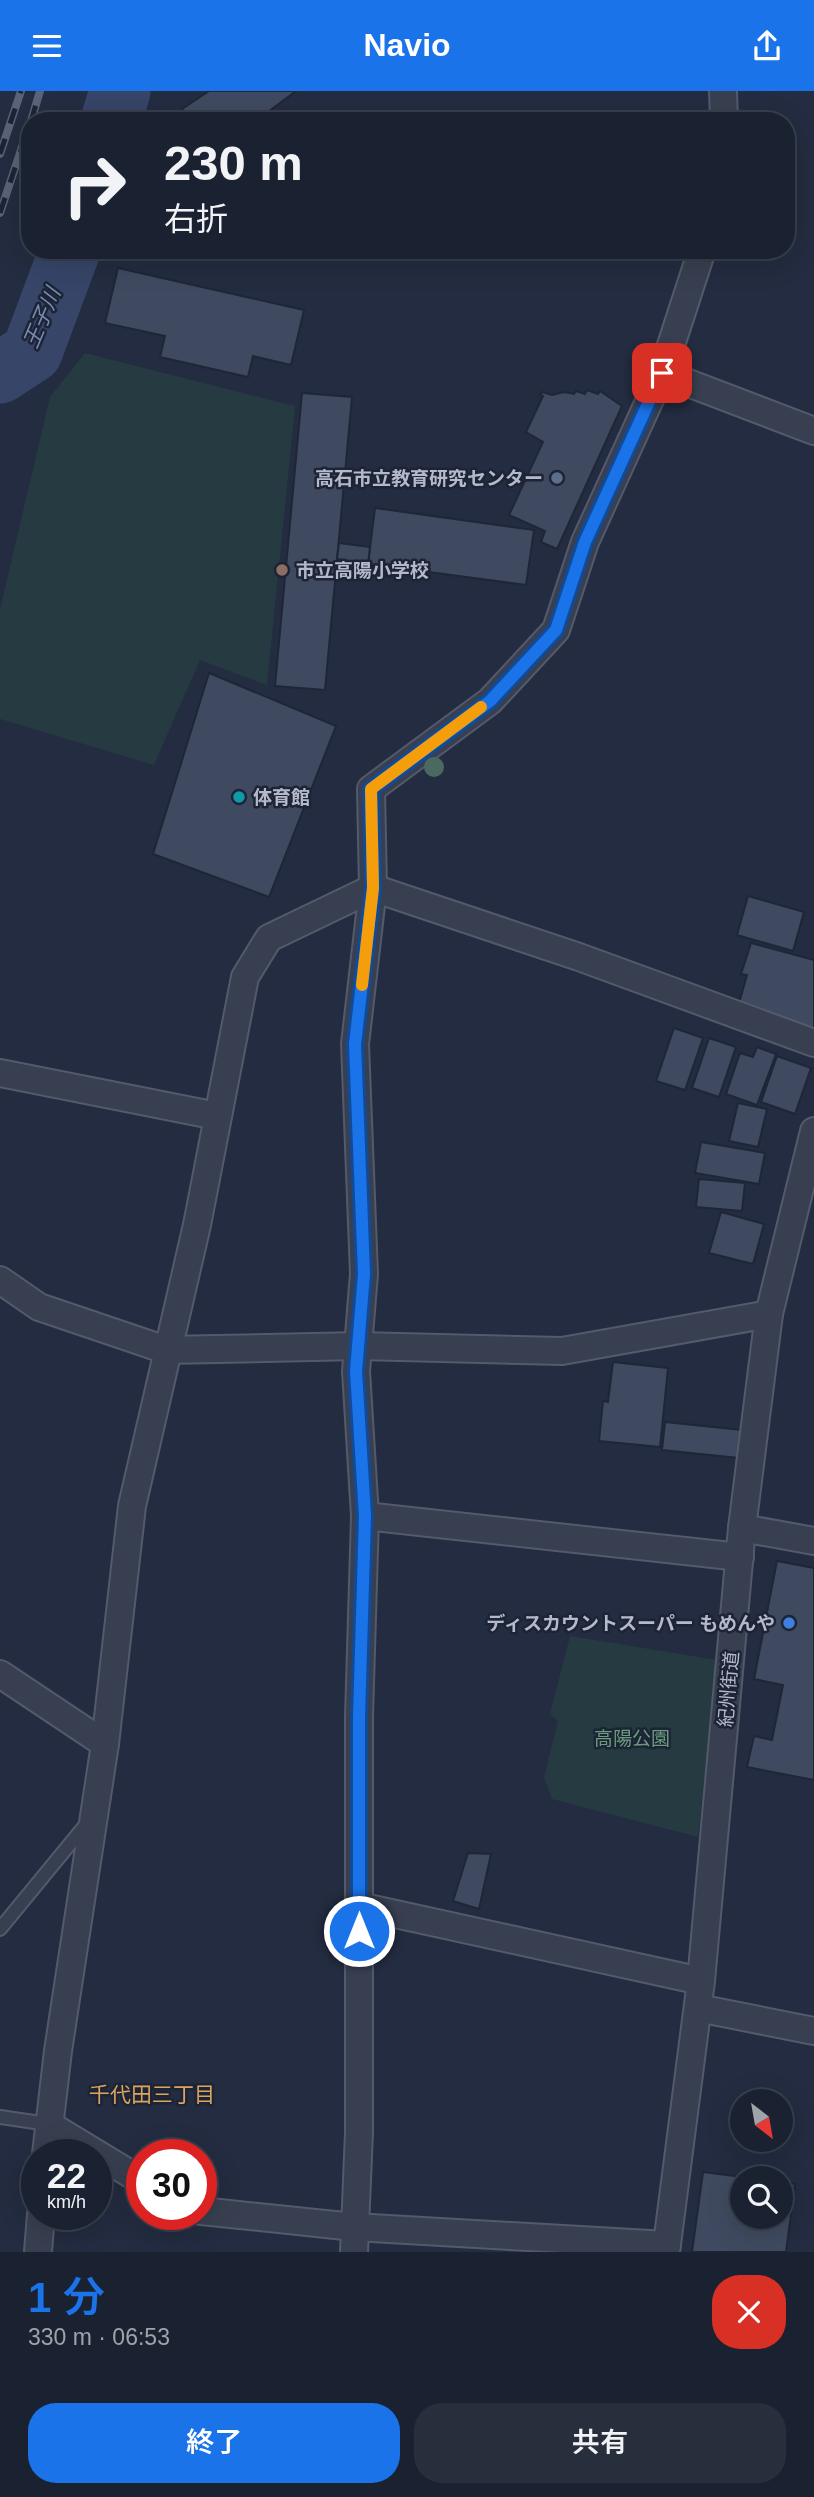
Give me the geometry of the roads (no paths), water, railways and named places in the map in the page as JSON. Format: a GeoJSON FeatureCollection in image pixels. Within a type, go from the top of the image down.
{"type":"FeatureCollection","features":[{"type":"Feature","properties":{"kind":"street"},"geometry":{"type":"LineString","coordinates":[[723,91],[724,112]]}},
{"type":"Feature","properties":{"kind":"street"},"geometry":{"type":"LineString","coordinates":[[354,2239],[359,2132],[359,1717],[365,1516],[356,1371],[364,1274],[355,1044],[373,888],[371,789],[490,701],[556,630],[585,542],[662,373],[699,259]]}},
{"type":"Feature","properties":{"kind":"street"},"geometry":{"type":"LineString","coordinates":[[662,373],[814,431]]}},
{"type":"Feature","properties":{"kind":"street"},"geometry":{"type":"LineString","coordinates":[[47,2139],[105,1744],[132,1506],[197,1225],[245,978],[269,938],[373,888],[579,957],[814,1043]]}},
{"type":"Feature","properties":{"kind":"street"},"geometry":{"type":"LineString","coordinates":[[0,1073],[217,1116]]}},
{"type":"Feature","properties":{"kind":"street","name":"紀州街道"},"geometry":{"type":"LineString","coordinates":[[666,2248],[701,1981],[742,1528],[769,1314],[814,1131]]}},
{"type":"Feature","properties":{"kind":"street"},"geometry":{"type":"LineString","coordinates":[[0,1280],[39,1307],[166,1350],[360,1346],[562,1351],[769,1314]]}},
{"type":"Feature","properties":{"kind":"street"},"geometry":{"type":"LineString","coordinates":[[365,1516],[740,1557]]}},
{"type":"Feature","properties":{"kind":"street"},"geometry":{"type":"LineString","coordinates":[[742,1528],[814,1541]]}},
{"type":"Feature","properties":{"kind":"street"},"geometry":{"type":"LineString","coordinates":[[0,1674],[105,1744]]}},
{"type":"Feature","properties":{"kind":"street"},"geometry":{"type":"LineString","coordinates":[[359,1906],[701,1981]]}},
{"type":"Feature","properties":{"kind":"street"},"geometry":{"type":"LineString","coordinates":[[698,2008],[814,2031]]}},
{"type":"Feature","properties":{"kind":"street"},"geometry":{"type":"LineString","coordinates":[[48,2124],[126,2171]]}},
{"type":"Feature","properties":{"kind":"street"},"geometry":{"type":"LineString","coordinates":[[217,2214],[354,2239],[666,2248]]}},
{"type":"Feature","properties":{"kind":"street"},"geometry":{"type":"LineString","coordinates":[[38,2252],[40,2230]]}},
{"type":"Feature","properties":{"kind":"lane"},"geometry":{"type":"LineString","coordinates":[[0,1929],[93,1817]]}},
{"type":"Feature","properties":{"kind":"lane"},"geometry":{"type":"LineString","coordinates":[[0,2117],[48,2124]]}},
{"type":"Feature","properties":{"kind":"waterway","name":"王子川"},"geometry":{"type":"LineString","coordinates":[[114,112],[120,91]]}},
{"type":"Feature","properties":{"kind":"waterway","name":"王子川"},"geometry":{"type":"LineString","coordinates":[[0,373],[32,352],[67,259]]}},
{"type":"Feature","properties":{"kind":"railway"},"geometry":{"type":"LineString","coordinates":[[0,154],[21,91]]}},
{"type":"Feature","properties":{"kind":"railway"},"geometry":{"type":"LineString","coordinates":[[34,112],[40,91]]}},
{"type":"Feature","properties":{"kind":"railway"},"geometry":{"type":"LineString","coordinates":[[0,213],[21,150]]}},
{"type":"Feature","properties":{"kind":"place","name":"高石市立教育研究センター"},"geometry":{"type":"Point","coordinates":[557,478]}},
{"type":"Feature","properties":{"kind":"place","name":"市立高陽小学校"},"geometry":{"type":"Point","coordinates":[282,570]}},
{"type":"Feature","properties":{"kind":"place","name":"体育館"},"geometry":{"type":"Point","coordinates":[239,797]}},
{"type":"Feature","properties":{"kind":"place","name":"ディスカウントスーパー もめんや"},"geometry":{"type":"Point","coordinates":[789,1623]}},
{"type":"Feature","properties":{"kind":"district","name":"千代田三丁目"},"geometry":{"type":"Point","coordinates":[152,2095]}},
{"type":"Feature","properties":{"kind":"park label","name":"高陽公園"},"geometry":{"type":"Point","coordinates":[632,1738]}}]}
